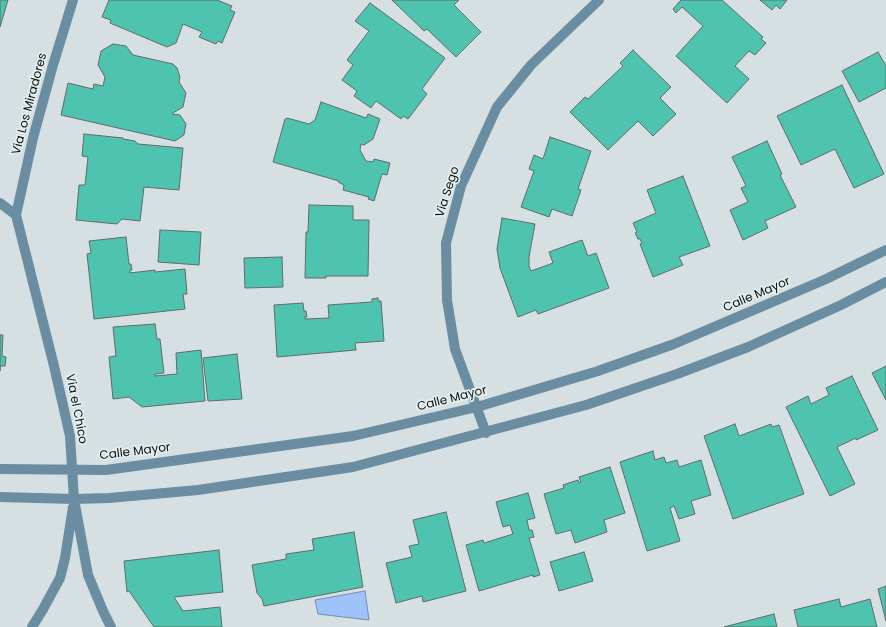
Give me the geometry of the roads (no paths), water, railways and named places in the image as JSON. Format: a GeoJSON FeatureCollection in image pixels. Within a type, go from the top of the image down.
{"type":"FeatureCollection","features":[{"type":"Feature","properties":{"kind":"street","name":"Via Los Miradores"},"geometry":{"type":"LineString","coordinates":[[16,215],[33,138],[73,0]]}},
{"type":"Feature","properties":{"kind":"street","name":"Via Sego"},"geometry":{"type":"LineString","coordinates":[[486,433],[455,349],[447,300],[446,244],[461,186],[497,107],[531,65],[599,0]]}},
{"type":"Feature","properties":{"kind":"street"},"geometry":{"type":"LineString","coordinates":[[0,203],[16,215]]}},
{"type":"Feature","properties":{"kind":"street","name":"Via el Chico"},"geometry":{"type":"LineString","coordinates":[[16,215],[69,428],[74,499],[88,575],[103,612],[111,627]]}},
{"type":"Feature","properties":{"kind":"street","name":"Calle Mayor"},"geometry":{"type":"LineString","coordinates":[[0,469],[106,470],[353,436],[477,407],[598,371],[674,344],[824,280],[886,250]]}},
{"type":"Feature","properties":{"kind":"street"},"geometry":{"type":"LineString","coordinates":[[0,497],[74,499],[109,498],[198,490],[353,467],[486,433],[586,405],[748,347],[841,305],[886,282]]}},
{"type":"Feature","properties":{"kind":"street"},"geometry":{"type":"LineString","coordinates":[[32,627],[42,612],[60,578],[65,558],[74,499]]}},
{"type":"Feature","properties":{"kind":"water"},"geometry":{"type":"Polygon","coordinates":[[[365,591],[369,620],[318,614],[315,600],[365,591]]]}}]}
